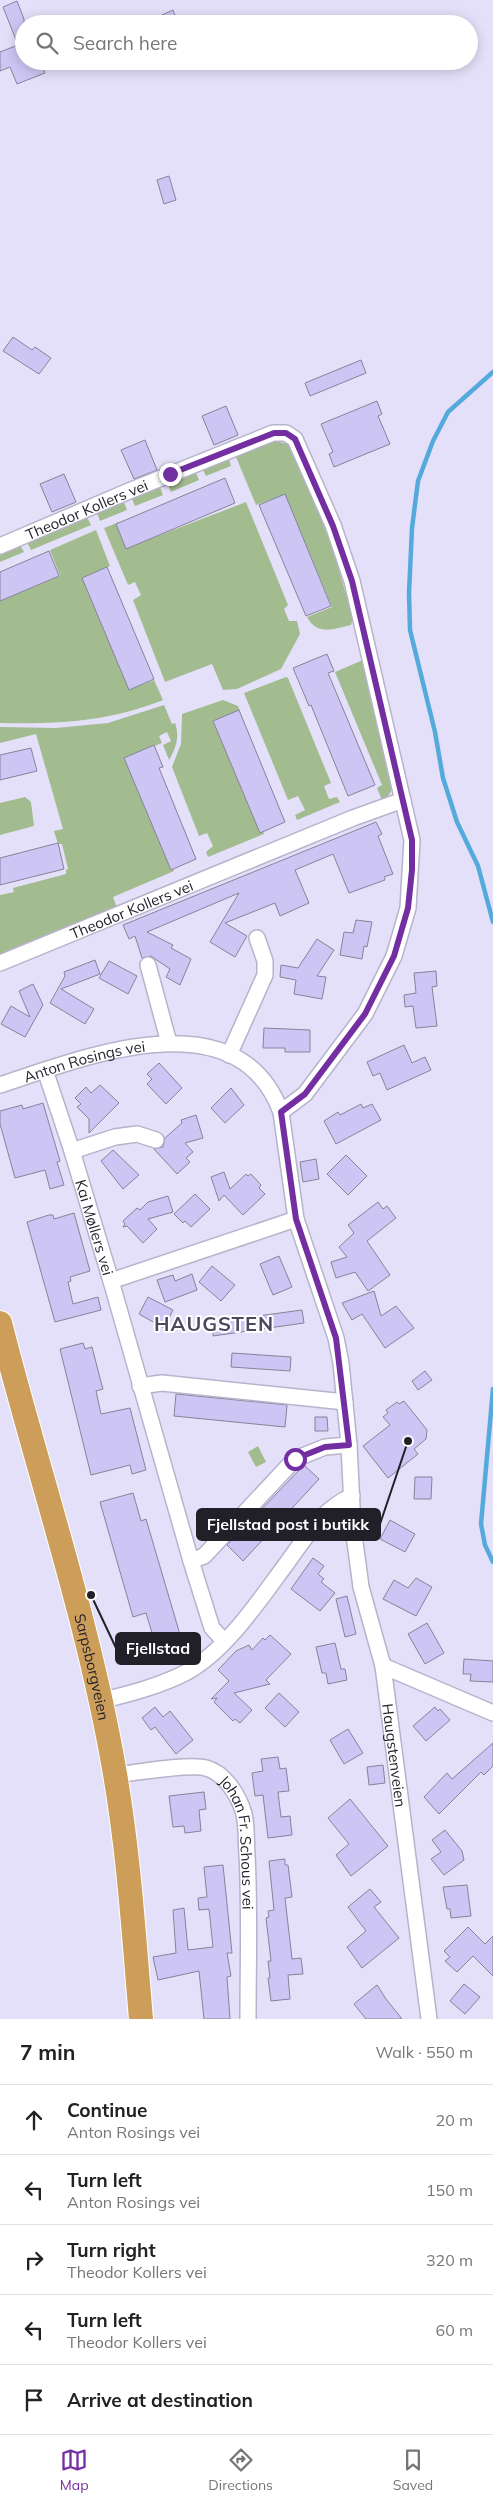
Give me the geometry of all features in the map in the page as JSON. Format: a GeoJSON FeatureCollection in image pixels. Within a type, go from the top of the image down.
{"type":"FeatureCollection","features":[{"type":"Feature","properties":{"kind":"highway","name":"Sarpsborgveien"},"geometry":{"type":"LineString","coordinates":[[0,1323],[28,1432],[70,1571],[115,1775],[129,1889],[141,2019]]}},
{"type":"Feature","properties":{"kind":"street","name":"Theodor Kollers vei"},"geometry":{"type":"LineString","coordinates":[[0,546],[274,433],[286,433],[295,439],[303,455],[333,526],[352,581],[412,840],[412,870],[408,908],[394,956],[365,1014],[305,1094],[281,1112]]}},
{"type":"Feature","properties":{"kind":"street","name":"Theodor Kollers vei"},"geometry":{"type":"LineString","coordinates":[[0,963],[352,818],[403,800]]}},
{"type":"Feature","properties":{"kind":"street"},"geometry":{"type":"LineString","coordinates":[[229,1055],[265,975],[265,961],[257,938]]}},
{"type":"Feature","properties":{"kind":"street"},"geometry":{"type":"LineString","coordinates":[[148,965],[168,1043]]}},
{"type":"Feature","properties":{"kind":"street","name":"Anton Rosings vei"},"geometry":{"type":"LineString","coordinates":[[0,1085],[129,1046],[168,1043],[205,1047],[229,1055],[243,1064],[270,1089],[281,1112],[296,1219],[336,1338],[349,1445],[352,1496]]}},
{"type":"Feature","properties":{"kind":"street","name":"Kai Møllers vei"},"geometry":{"type":"LineString","coordinates":[[45,1070],[111,1281],[212,1628],[224,1641]]}},
{"type":"Feature","properties":{"kind":"street"},"geometry":{"type":"LineString","coordinates":[[72,1152],[115,1137],[137,1134],[156,1140]]}},
{"type":"Feature","properties":{"kind":"street"},"geometry":{"type":"LineString","coordinates":[[111,1281],[296,1219]]}},
{"type":"Feature","properties":{"kind":"street"},"geometry":{"type":"LineString","coordinates":[[140,1386],[162,1383],[344,1402]]}},
{"type":"Feature","properties":{"kind":"street"},"geometry":{"type":"LineString","coordinates":[[191,1561],[204,1556],[295,1459],[325,1447],[349,1445]]}},
{"type":"Feature","properties":{"kind":"street"},"geometry":{"type":"LineString","coordinates":[[100,1701],[133,1692],[186,1672],[224,1641],[251,1612],[318,1520],[337,1502],[352,1496]]}},
{"type":"Feature","properties":{"kind":"street","name":"Haugstenveien"},"geometry":{"type":"LineString","coordinates":[[352,1496],[353,1527],[361,1587],[383,1666],[429,2019]]}},
{"type":"Feature","properties":{"kind":"street"},"geometry":{"type":"LineString","coordinates":[[383,1666],[493,1713]]}},
{"type":"Feature","properties":{"kind":"street","name":"Johan Fr. Schous vei"},"geometry":{"type":"LineString","coordinates":[[115,1775],[206,1767],[223,1778],[237,1798],[244,1814],[248,1879],[248,2019]]}},
{"type":"Feature","properties":{"kind":"green space"},"geometry":{"type":"Polygon","coordinates":[[[275,441],[288,444],[301,468],[330,540],[353,618],[351,625],[326,630],[316,627],[311,623],[307,617],[332,607],[285,495],[256,505],[236,457],[275,441]]]}},
{"type":"Feature","properties":{"kind":"green space"},"geometry":{"type":"Polygon","coordinates":[[[229,459],[231,466],[206,476],[203,470],[229,459]]]}},
{"type":"Feature","properties":{"kind":"green space"},"geometry":{"type":"Polygon","coordinates":[[[196,473],[199,480],[171,492],[168,484],[196,473]]]}},
{"type":"Feature","properties":{"kind":"green space"},"geometry":{"type":"Polygon","coordinates":[[[160,487],[163,495],[135,506],[132,499],[160,487]]]}},
{"type":"Feature","properties":{"kind":"green space"},"geometry":{"type":"Polygon","coordinates":[[[124,502],[127,510],[100,521],[97,513],[124,502]]]}},
{"type":"Feature","properties":{"kind":"green space"},"geometry":{"type":"Polygon","coordinates":[[[246,502],[288,605],[284,609],[289,621],[297,621],[300,634],[281,669],[237,689],[223,690],[212,664],[165,682],[133,600],[141,595],[135,582],[128,585],[104,528],[119,522],[129,547],[246,502]]]}},
{"type":"Feature","properties":{"kind":"green space"},"geometry":{"type":"Polygon","coordinates":[[[87,517],[91,525],[31,550],[27,542],[87,517]]]}},
{"type":"Feature","properties":{"kind":"green space"},"geometry":{"type":"Polygon","coordinates":[[[96,530],[110,566],[84,577],[131,689],[154,680],[163,700],[123,713],[83,720],[43,723],[0,723],[0,601],[60,576],[50,550],[96,530]]]}},
{"type":"Feature","properties":{"kind":"green space"},"geometry":{"type":"Polygon","coordinates":[[[20,545],[24,552],[0,562],[0,554],[20,545]]]}},
{"type":"Feature","properties":{"kind":"green space"},"geometry":{"type":"Polygon","coordinates":[[[363,660],[393,788],[388,796],[382,800],[377,788],[382,785],[335,672],[363,660]]]}},
{"type":"Feature","properties":{"kind":"green space"},"geometry":{"type":"Polygon","coordinates":[[[286,677],[331,783],[324,786],[329,799],[337,797],[340,802],[297,820],[295,815],[305,810],[298,796],[288,800],[244,693],[286,677]]]}},
{"type":"Feature","properties":{"kind":"green space"},"geometry":{"type":"Polygon","coordinates":[[[223,700],[238,706],[240,711],[217,721],[264,834],[208,857],[206,852],[213,846],[207,833],[199,836],[172,767],[181,744],[182,714],[223,700]]]}},
{"type":"Feature","properties":{"kind":"green space"},"geometry":{"type":"Polygon","coordinates":[[[164,705],[172,724],[175,723],[177,733],[175,747],[169,760],[163,745],[171,741],[167,732],[159,736],[162,743],[126,758],[174,871],[113,897],[117,908],[0,959],[0,895],[14,892],[13,888],[66,874],[68,869],[62,844],[58,844],[54,831],[63,829],[36,734],[0,743],[0,727],[56,728],[108,723],[164,705]]]}},
{"type":"Feature","properties":{"kind":"green space"},"geometry":{"type":"Polygon","coordinates":[[[25,797],[31,802],[34,826],[0,835],[0,803],[25,797]]]}},
{"type":"Feature","properties":{"kind":"green space"},"geometry":{"type":"Polygon","coordinates":[[[258,1446],[266,1462],[256,1467],[248,1452],[258,1446]]]}},
{"type":"Feature","properties":{"kind":"building"},"geometry":{"type":"Polygon","coordinates":[[[17,1],[22,15],[15,15],[15,37],[3,7],[17,1]]]}},
{"type":"Feature","properties":{"kind":"building"},"geometry":{"type":"Polygon","coordinates":[[[173,10],[175,15],[162,15],[173,10]]]}},
{"type":"Feature","properties":{"kind":"building"},"geometry":{"type":"Polygon","coordinates":[[[15,46],[15,70],[44,70],[45,73],[17,84],[10,67],[0,71],[0,52],[15,46]]]}},
{"type":"Feature","properties":{"kind":"building"},"geometry":{"type":"Polygon","coordinates":[[[169,176],[176,200],[164,204],[157,180],[169,176]]]}},
{"type":"Feature","properties":{"kind":"building"},"geometry":{"type":"Polygon","coordinates":[[[13,337],[32,350],[35,347],[51,358],[39,374],[3,351],[13,337]]]}},
{"type":"Feature","properties":{"kind":"building"},"geometry":{"type":"Polygon","coordinates":[[[361,360],[366,373],[310,396],[305,383],[361,360]]]}},
{"type":"Feature","properties":{"kind":"building"},"geometry":{"type":"Polygon","coordinates":[[[377,401],[382,414],[378,416],[390,444],[334,467],[329,454],[333,452],[321,424],[377,401]]]}},
{"type":"Feature","properties":{"kind":"building"},"geometry":{"type":"Polygon","coordinates":[[[226,406],[238,435],[214,445],[202,416],[226,406]]]}},
{"type":"Feature","properties":{"kind":"building"},"geometry":{"type":"Polygon","coordinates":[[[145,440],[157,470],[134,479],[121,450],[145,440]]]}},
{"type":"Feature","properties":{"kind":"building"},"geometry":{"type":"Polygon","coordinates":[[[64,474],[76,502],[52,512],[40,484],[64,474]]]}},
{"type":"Feature","properties":{"kind":"building"},"geometry":{"type":"Polygon","coordinates":[[[225,478],[235,503],[126,549],[116,524],[225,478]]]}},
{"type":"Feature","properties":{"kind":"building"},"geometry":{"type":"Polygon","coordinates":[[[285,494],[331,606],[306,616],[259,505],[285,494]]]}},
{"type":"Feature","properties":{"kind":"building"},"geometry":{"type":"Polygon","coordinates":[[[49,551],[59,576],[0,601],[0,572],[49,551]]]}},
{"type":"Feature","properties":{"kind":"building"},"geometry":{"type":"Polygon","coordinates":[[[107,567],[154,679],[129,690],[82,578],[107,567]]]}},
{"type":"Feature","properties":{"kind":"building"},"geometry":{"type":"Polygon","coordinates":[[[327,654],[334,671],[328,673],[375,785],[348,796],[311,705],[309,706],[293,668],[327,654]]]}},
{"type":"Feature","properties":{"kind":"building"},"geometry":{"type":"Polygon","coordinates":[[[239,710],[285,822],[260,833],[213,721],[239,710]]]}},
{"type":"Feature","properties":{"kind":"building"},"geometry":{"type":"Polygon","coordinates":[[[154,745],[163,767],[159,768],[196,859],[171,870],[124,758],[154,745]]]}},
{"type":"Feature","properties":{"kind":"building"},"geometry":{"type":"Polygon","coordinates":[[[31,748],[37,771],[0,780],[0,755],[31,748]]]}},
{"type":"Feature","properties":{"kind":"building"},"geometry":{"type":"Polygon","coordinates":[[[376,822],[382,834],[378,836],[393,874],[384,877],[385,880],[349,893],[333,854],[295,870],[309,903],[280,916],[275,903],[225,923],[247,936],[235,957],[210,942],[239,893],[147,932],[173,945],[171,948],[191,959],[180,985],[166,977],[170,969],[151,956],[142,958],[135,936],[129,939],[123,925],[376,822]]]}},
{"type":"Feature","properties":{"kind":"building"},"geometry":{"type":"Polygon","coordinates":[[[58,843],[64,869],[0,885],[0,858],[58,843]]]}},
{"type":"Feature","properties":{"kind":"building"},"geometry":{"type":"Polygon","coordinates":[[[356,920],[372,922],[367,947],[364,946],[362,959],[340,955],[344,932],[353,933],[356,920]]]}},
{"type":"Feature","properties":{"kind":"building"},"geometry":{"type":"Polygon","coordinates":[[[317,939],[334,950],[317,976],[326,977],[322,999],[294,994],[296,980],[280,977],[281,965],[298,968],[317,939]]]}},
{"type":"Feature","properties":{"kind":"building"},"geometry":{"type":"Polygon","coordinates":[[[95,960],[100,974],[61,989],[94,1009],[85,1024],[50,1003],[65,976],[64,972],[95,960]]]}},
{"type":"Feature","properties":{"kind":"building"},"geometry":{"type":"Polygon","coordinates":[[[109,961],[137,976],[128,994],[99,978],[109,961]]]}},
{"type":"Feature","properties":{"kind":"building"},"geometry":{"type":"Polygon","coordinates":[[[436,971],[437,986],[432,987],[437,1026],[416,1028],[413,1006],[405,1007],[404,995],[416,993],[414,973],[436,971]]]}},
{"type":"Feature","properties":{"kind":"building"},"geometry":{"type":"Polygon","coordinates":[[[33,984],[43,1005],[25,1037],[1,1024],[11,1006],[30,1017],[19,991],[33,984]]]}},
{"type":"Feature","properties":{"kind":"building"},"geometry":{"type":"Polygon","coordinates":[[[264,1028],[310,1030],[310,1052],[285,1052],[285,1048],[263,1048],[264,1028]]]}},
{"type":"Feature","properties":{"kind":"building"},"geometry":{"type":"Polygon","coordinates":[[[404,1045],[412,1063],[425,1057],[431,1070],[387,1090],[380,1073],[373,1076],[367,1062],[404,1045]]]}},
{"type":"Feature","properties":{"kind":"building"},"geometry":{"type":"Polygon","coordinates":[[[159,1063],[182,1088],[166,1104],[147,1084],[152,1079],[147,1074],[159,1063]]]}},
{"type":"Feature","properties":{"kind":"building"},"geometry":{"type":"Polygon","coordinates":[[[100,1085],[119,1103],[89,1133],[89,1119],[77,1107],[81,1104],[75,1098],[86,1087],[91,1093],[100,1085]]]}},
{"type":"Feature","properties":{"kind":"building"},"geometry":{"type":"Polygon","coordinates":[[[231,1088],[244,1105],[225,1123],[211,1108],[231,1088]]]}},
{"type":"Feature","properties":{"kind":"building"},"geometry":{"type":"Polygon","coordinates":[[[43,1103],[60,1161],[57,1162],[64,1185],[50,1189],[45,1170],[15,1178],[0,1124],[0,1111],[22,1105],[23,1109],[43,1103]]]}},
{"type":"Feature","properties":{"kind":"building"},"geometry":{"type":"Polygon","coordinates":[[[361,1104],[363,1108],[372,1104],[381,1120],[336,1144],[324,1121],[338,1112],[340,1115],[361,1104]]]}},
{"type":"Feature","properties":{"kind":"building"},"geometry":{"type":"Polygon","coordinates":[[[196,1115],[203,1138],[185,1143],[193,1152],[186,1158],[190,1162],[177,1174],[154,1149],[163,1147],[165,1138],[182,1123],[181,1120],[196,1115]]]}},
{"type":"Feature","properties":{"kind":"building"},"geometry":{"type":"Polygon","coordinates":[[[113,1150],[139,1175],[123,1189],[101,1161],[113,1150]]]}},
{"type":"Feature","properties":{"kind":"building"},"geometry":{"type":"Polygon","coordinates":[[[346,1155],[367,1176],[348,1195],[327,1174],[346,1155]]]}},
{"type":"Feature","properties":{"kind":"building"},"geometry":{"type":"Polygon","coordinates":[[[316,1159],[319,1179],[303,1182],[300,1162],[316,1159]]]}},
{"type":"Feature","properties":{"kind":"building"},"geometry":{"type":"Polygon","coordinates":[[[224,1172],[230,1189],[246,1174],[248,1176],[251,1174],[261,1185],[259,1188],[265,1194],[243,1215],[224,1195],[219,1201],[211,1177],[224,1172]]]}},
{"type":"Feature","properties":{"kind":"building"},"geometry":{"type":"Polygon","coordinates":[[[195,1194],[210,1209],[191,1227],[185,1221],[183,1223],[174,1214],[195,1194]]]}},
{"type":"Feature","properties":{"kind":"building"},"geometry":{"type":"Polygon","coordinates":[[[168,1196],[173,1212],[148,1219],[157,1229],[143,1243],[127,1226],[123,1227],[125,1224],[123,1221],[137,1208],[140,1210],[148,1202],[168,1196]]]}},
{"type":"Feature","properties":{"kind":"building"},"geometry":{"type":"Polygon","coordinates":[[[378,1202],[383,1209],[387,1206],[396,1218],[367,1241],[390,1275],[368,1291],[355,1272],[336,1278],[331,1262],[347,1257],[339,1247],[354,1233],[348,1225],[378,1202]]]}},
{"type":"Feature","properties":{"kind":"building"},"geometry":{"type":"Polygon","coordinates":[[[74,1213],[90,1271],[70,1277],[71,1281],[68,1282],[73,1304],[98,1297],[101,1310],[55,1322],[27,1222],[49,1215],[53,1215],[54,1219],[74,1213]]]}},
{"type":"Feature","properties":{"kind":"building"},"geometry":{"type":"Polygon","coordinates":[[[279,1256],[292,1287],[273,1295],[260,1264],[279,1256]]]}},
{"type":"Feature","properties":{"kind":"building"},"geometry":{"type":"Polygon","coordinates":[[[212,1266],[235,1285],[221,1301],[199,1282],[212,1266]]]}},
{"type":"Feature","properties":{"kind":"building"},"geometry":{"type":"Polygon","coordinates":[[[192,1274],[197,1290],[165,1302],[157,1280],[173,1275],[175,1281],[192,1274]]]}},
{"type":"Feature","properties":{"kind":"building"},"geometry":{"type":"Polygon","coordinates":[[[374,1291],[381,1316],[396,1306],[414,1328],[385,1348],[362,1314],[352,1320],[342,1303],[374,1291]]]}},
{"type":"Feature","properties":{"kind":"building"},"geometry":{"type":"Polygon","coordinates":[[[148,1297],[173,1310],[164,1328],[139,1314],[148,1297]]]}},
{"type":"Feature","properties":{"kind":"building"},"geometry":{"type":"Polygon","coordinates":[[[302,1310],[304,1323],[213,1336],[214,1322],[302,1310]]]}},
{"type":"Feature","properties":{"kind":"building"},"geometry":{"type":"Polygon","coordinates":[[[83,1343],[85,1349],[92,1347],[103,1389],[96,1391],[101,1414],[130,1408],[146,1470],[132,1474],[130,1465],[91,1475],[60,1349],[83,1343]]]}},
{"type":"Feature","properties":{"kind":"building"},"geometry":{"type":"Polygon","coordinates":[[[232,1353],[291,1357],[290,1371],[231,1367],[232,1353]]]}},
{"type":"Feature","properties":{"kind":"building"},"geometry":{"type":"Polygon","coordinates":[[[425,1371],[432,1380],[418,1390],[412,1381],[425,1371]]]}},
{"type":"Feature","properties":{"kind":"building"},"geometry":{"type":"Polygon","coordinates":[[[176,1394],[287,1405],[285,1427],[174,1416],[176,1394]]]}},
{"type":"Feature","properties":{"kind":"building"},"geometry":{"type":"Polygon","coordinates":[[[404,1401],[427,1430],[426,1439],[414,1449],[418,1454],[388,1478],[363,1446],[390,1425],[383,1417],[388,1413],[386,1410],[397,1402],[399,1404],[404,1401]]]}},
{"type":"Feature","properties":{"kind":"building"},"geometry":{"type":"Polygon","coordinates":[[[315,1417],[327,1417],[328,1431],[315,1431],[315,1417]]]}},
{"type":"Feature","properties":{"kind":"building"},"geometry":{"type":"Polygon","coordinates":[[[304,1465],[319,1479],[243,1561],[227,1545],[304,1465]]]}},
{"type":"Feature","properties":{"kind":"building"},"geometry":{"type":"Polygon","coordinates":[[[415,1477],[432,1477],[431,1499],[414,1499],[415,1477]]]}},
{"type":"Feature","properties":{"kind":"building"},"geometry":{"type":"Polygon","coordinates":[[[133,1493],[141,1521],[146,1519],[181,1638],[167,1642],[164,1633],[153,1636],[146,1613],[133,1617],[100,1502],[133,1493]]]}},
{"type":"Feature","properties":{"kind":"building"},"geometry":{"type":"Polygon","coordinates":[[[390,1520],[415,1534],[405,1552],[380,1539],[390,1520]]]}},
{"type":"Feature","properties":{"kind":"building"},"geometry":{"type":"Polygon","coordinates":[[[313,1558],[324,1566],[318,1574],[324,1579],[321,1582],[335,1593],[320,1611],[291,1589],[313,1558]]]}},
{"type":"Feature","properties":{"kind":"building"},"geometry":{"type":"Polygon","coordinates":[[[416,1578],[432,1587],[416,1616],[383,1599],[394,1580],[408,1588],[416,1578]]]}},
{"type":"Feature","properties":{"kind":"building"},"geometry":{"type":"Polygon","coordinates":[[[347,1596],[356,1634],[345,1637],[336,1599],[347,1596]]]}},
{"type":"Feature","properties":{"kind":"building"},"geometry":{"type":"Polygon","coordinates":[[[427,1623],[444,1653],[425,1664],[408,1634],[427,1623]]]}},
{"type":"Feature","properties":{"kind":"building"},"geometry":{"type":"Polygon","coordinates":[[[270,1635],[291,1654],[266,1680],[270,1684],[234,1693],[252,1710],[240,1723],[235,1719],[233,1721],[214,1702],[217,1698],[211,1699],[229,1681],[218,1670],[236,1651],[249,1645],[252,1650],[263,1638],[265,1640],[270,1635]]]}},
{"type":"Feature","properties":{"kind":"building"},"geometry":{"type":"Polygon","coordinates":[[[335,1643],[341,1669],[345,1669],[347,1680],[328,1684],[326,1673],[322,1673],[316,1647],[335,1643]]]}},
{"type":"Feature","properties":{"kind":"building"},"geometry":{"type":"Polygon","coordinates":[[[464,1659],[493,1661],[493,1682],[470,1681],[471,1674],[463,1674],[464,1659]]]}},
{"type":"Feature","properties":{"kind":"building"},"geometry":{"type":"Polygon","coordinates":[[[279,1693],[299,1712],[285,1727],[265,1708],[279,1693]]]}},
{"type":"Feature","properties":{"kind":"building"},"geometry":{"type":"Polygon","coordinates":[[[155,1707],[163,1717],[170,1711],[193,1740],[176,1754],[155,1727],[151,1730],[142,1718],[155,1707]]]}},
{"type":"Feature","properties":{"kind":"building"},"geometry":{"type":"Polygon","coordinates":[[[435,1707],[438,1711],[440,1709],[450,1720],[426,1741],[413,1726],[435,1707]]]}},
{"type":"Feature","properties":{"kind":"building"},"geometry":{"type":"Polygon","coordinates":[[[348,1729],[363,1753],[344,1764],[330,1740],[348,1729]]]}},
{"type":"Feature","properties":{"kind":"building"},"geometry":{"type":"Polygon","coordinates":[[[493,1743],[493,1766],[484,1775],[481,1772],[439,1814],[424,1797],[447,1773],[452,1779],[493,1743]]]}},
{"type":"Feature","properties":{"kind":"building"},"geometry":{"type":"Polygon","coordinates":[[[278,1757],[280,1769],[286,1768],[289,1791],[278,1792],[281,1817],[290,1816],[292,1835],[268,1838],[263,1795],[255,1796],[252,1773],[263,1771],[261,1759],[278,1757]]]}},
{"type":"Feature","properties":{"kind":"building"},"geometry":{"type":"Polygon","coordinates":[[[383,1765],[385,1783],[369,1785],[367,1767],[383,1765]]]}},
{"type":"Feature","properties":{"kind":"building"},"geometry":{"type":"Polygon","coordinates":[[[204,1792],[206,1809],[199,1810],[201,1831],[185,1833],[184,1826],[173,1827],[169,1796],[204,1792]]]}},
{"type":"Feature","properties":{"kind":"building"},"geometry":{"type":"Polygon","coordinates":[[[350,1799],[388,1846],[351,1876],[336,1855],[349,1844],[328,1818],[350,1799]]]}},
{"type":"Feature","properties":{"kind":"building"},"geometry":{"type":"Polygon","coordinates":[[[445,1830],[462,1851],[464,1860],[444,1875],[431,1859],[441,1852],[432,1840],[445,1830]]]}},
{"type":"Feature","properties":{"kind":"building"},"geometry":{"type":"Polygon","coordinates":[[[285,1859],[285,1865],[288,1865],[292,1897],[285,1898],[292,1959],[301,1958],[303,1974],[288,1975],[290,1999],[271,2001],[268,1961],[271,1961],[266,1918],[269,1917],[268,1911],[274,1910],[269,1861],[285,1859]]]}},
{"type":"Feature","properties":{"kind":"building"},"geometry":{"type":"Polygon","coordinates":[[[223,1865],[232,1953],[227,1953],[231,1976],[227,1977],[230,2019],[204,2019],[199,1971],[158,1980],[153,1957],[176,1953],[173,1910],[184,1908],[188,1950],[213,1947],[209,1909],[199,1910],[198,1898],[207,1897],[204,1867],[223,1865]]]}},
{"type":"Feature","properties":{"kind":"building"},"geometry":{"type":"Polygon","coordinates":[[[467,1885],[471,1916],[451,1918],[450,1909],[447,1909],[443,1887],[467,1885]]]}},
{"type":"Feature","properties":{"kind":"building"},"geometry":{"type":"Polygon","coordinates":[[[370,1889],[381,1902],[374,1907],[399,1938],[362,1968],[347,1947],[366,1931],[348,1907],[370,1889]]]}},
{"type":"Feature","properties":{"kind":"building"},"geometry":{"type":"Polygon","coordinates":[[[468,1927],[485,1944],[493,1936],[493,1976],[473,1956],[457,1972],[445,1961],[450,1957],[444,1951],[468,1927]]]}},
{"type":"Feature","properties":{"kind":"building"},"geometry":{"type":"Polygon","coordinates":[[[464,1984],[480,1997],[465,2014],[450,2001],[464,1984]]]}},
{"type":"Feature","properties":{"kind":"building"},"geometry":{"type":"Polygon","coordinates":[[[377,1985],[402,2019],[366,2019],[354,2004],[377,1985]]]}},
{"type":"Feature","properties":{"kind":"waterway"},"geometry":{"type":"LineString","coordinates":[[493,372],[448,412],[433,441],[418,481],[412,528],[409,593],[410,630],[435,732],[443,778],[457,822],[478,866],[493,922]]}},
{"type":"Feature","properties":{"kind":"waterway"},"geometry":{"type":"LineString","coordinates":[[493,1389],[481,1524],[485,1545],[493,1562]]}},
{"type":"Feature","properties":{"kind":"place","name":"Fjellstad post i butikk"},"geometry":{"type":"Point","coordinates":[408,1441]}},
{"type":"Feature","properties":{"kind":"place","name":"Fjellstad"},"geometry":{"type":"Point","coordinates":[91,1595]}},
{"type":"Feature","properties":{"kind":"district","name":"HAUGSTEN"},"geometry":{"type":"Point","coordinates":[214,1323]}},
{"type":"Feature","properties":{"kind":"route"},"geometry":{"type":"LineString","coordinates":[[170,474],[274,433],[286,433],[295,439],[333,526],[352,581],[412,840],[412,870],[408,908],[394,956],[365,1014],[305,1094],[281,1112],[296,1219],[336,1338],[349,1445],[325,1447],[295,1459]]}}]}
